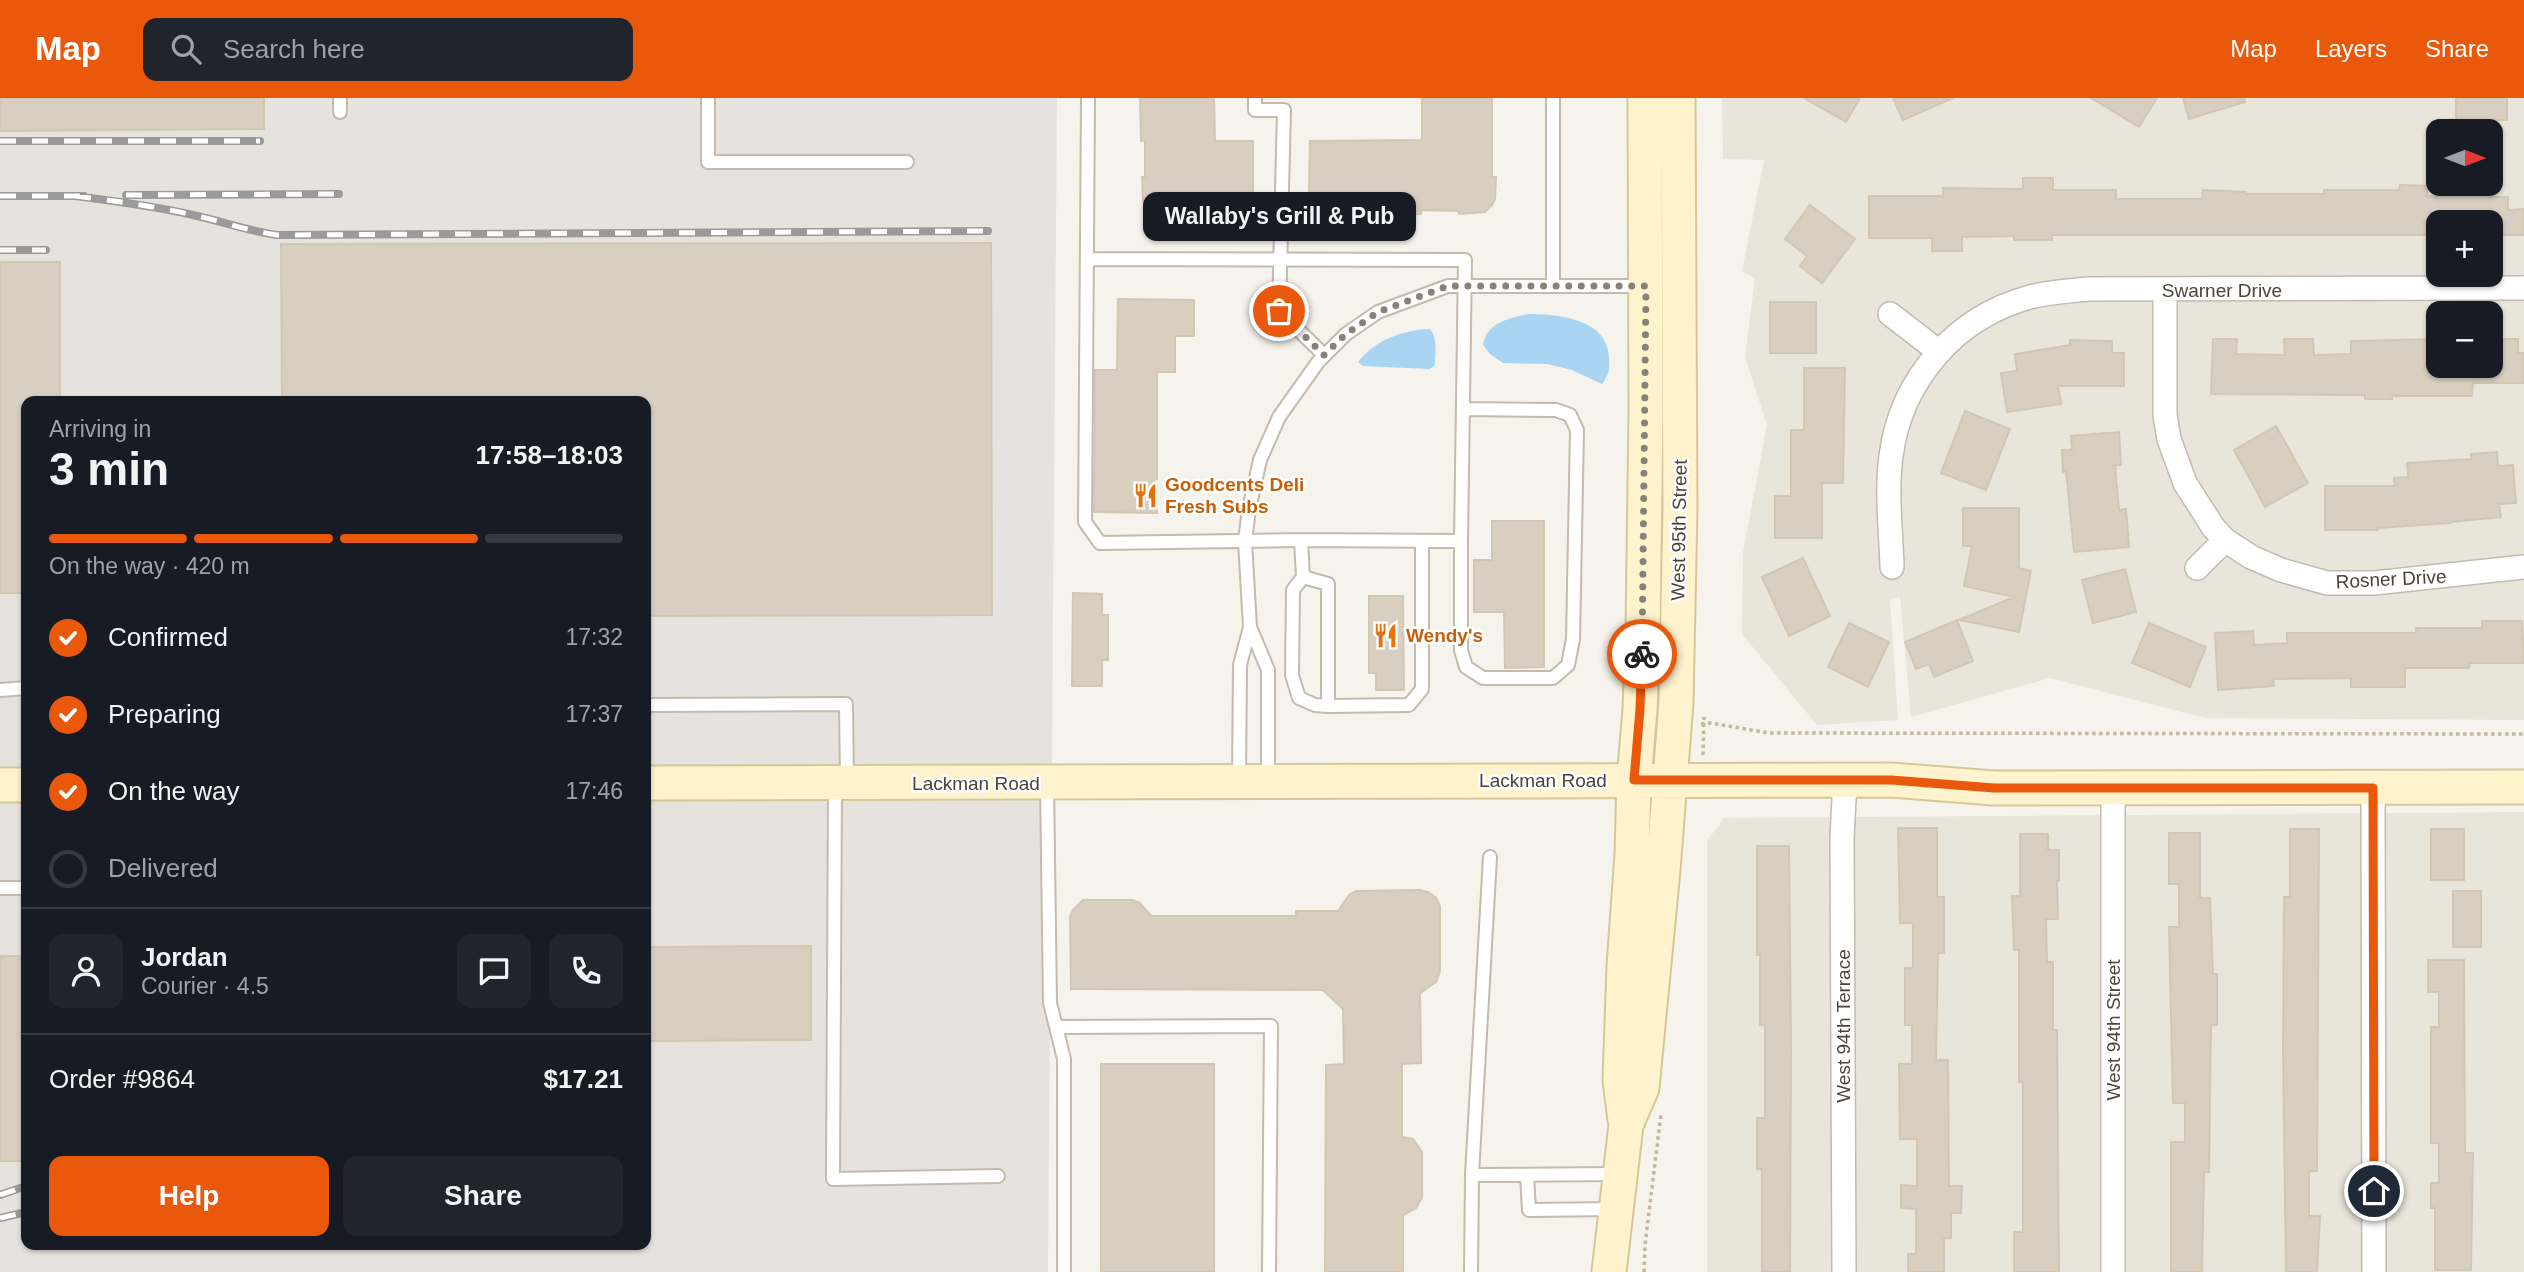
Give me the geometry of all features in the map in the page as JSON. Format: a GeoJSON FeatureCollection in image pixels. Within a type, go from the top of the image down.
{"type":"FeatureCollection","features":[{"type":"Feature","properties":{"kind":"main road","name":"West 95th Street"},"geometry":{"type":"LineString","coordinates":[[1626,1125],[1620,1080],[1643,629],[1645,98]]}},
{"type":"Feature","properties":{"kind":"main road","name":"West 95th Street"},"geometry":{"type":"LineString","coordinates":[[1609,1272],[1626,1125],[1642,1088],[1676,703],[1680,508],[1678,98]]}},
{"type":"Feature","properties":{"kind":"main road","name":"Lackman Road"},"geometry":{"type":"LineString","coordinates":[[651,783],[1891,780],[1994,788],[2524,787]]}},
{"type":"Feature","properties":{"kind":"main road"},"geometry":{"type":"LineString","coordinates":[[0,785],[21,785]]}},
{"type":"Feature","properties":{"kind":"street","name":"Swarner Drive"},"geometry":{"type":"LineString","coordinates":[[1892,567],[1889,485],[1891,454],[1900,420],[1912,391],[1938,351],[1983,316],[2030,297],[2088,289],[2524,288]]}},
{"type":"Feature","properties":{"kind":"street","name":"Rosner Drive"},"geometry":{"type":"LineString","coordinates":[[2165,290],[2165,415],[2169,439],[2185,483],[2213,527],[2225,540],[2281,570],[2327,583],[2374,583],[2524,567]]}},
{"type":"Feature","properties":{"kind":"street"},"geometry":{"type":"LineString","coordinates":[[1890,314],[1938,351]]}},
{"type":"Feature","properties":{"kind":"street"},"geometry":{"type":"LineString","coordinates":[[2197,568],[2225,540]]}},
{"type":"Feature","properties":{"kind":"street","name":"West 94th Terrace"},"geometry":{"type":"LineString","coordinates":[[1844,1272],[1842,838],[1845,780]]}},
{"type":"Feature","properties":{"kind":"street","name":"West 94th Street"},"geometry":{"type":"LineString","coordinates":[[2113,788],[2113,1272]]}},
{"type":"Feature","properties":{"kind":"street"},"geometry":{"type":"LineString","coordinates":[[2373,788],[2374,1272]]}},
{"type":"Feature","properties":{"kind":"lane"},"geometry":{"type":"LineString","coordinates":[[340,98],[340,112]]}},
{"type":"Feature","properties":{"kind":"lane"},"geometry":{"type":"LineString","coordinates":[[708,98],[708,162],[907,162]]}},
{"type":"Feature","properties":{"kind":"lane"},"geometry":{"type":"LineString","coordinates":[[1088,98],[1085,522],[1100,543],[1461,541]]}},
{"type":"Feature","properties":{"kind":"lane"},"geometry":{"type":"LineString","coordinates":[[1255,98],[1255,110],[1284,110],[1279,311],[1324,355]]}},
{"type":"Feature","properties":{"kind":"lane"},"geometry":{"type":"LineString","coordinates":[[1553,98],[1553,285]]}},
{"type":"Feature","properties":{"kind":"lane"},"geometry":{"type":"LineString","coordinates":[[1087,259],[1465,260],[1461,541],[1461,650],[1466,667],[1483,678],[1553,678],[1568,665],[1573,639],[1577,430],[1570,415],[1556,410],[1463,409]]}},
{"type":"Feature","properties":{"kind":"lane"},"geometry":{"type":"LineString","coordinates":[[1254,780],[1240,665],[1250,627],[1245,541],[1249,509],[1260,460],[1279,417],[1324,355],[1346,334],[1378,312],[1448,286],[1646,286]]}},
{"type":"Feature","properties":{"kind":"lane"},"geometry":{"type":"LineString","coordinates":[[1301,540],[1303,578],[1293,590],[1292,675],[1299,698],[1315,705],[1328,706],[1409,705],[1422,688],[1422,541]]}},
{"type":"Feature","properties":{"kind":"lane"},"geometry":{"type":"LineString","coordinates":[[1303,578],[1328,584],[1328,706]]}},
{"type":"Feature","properties":{"kind":"lane"},"geometry":{"type":"LineString","coordinates":[[1250,627],[1268,670],[1254,780]]}},
{"type":"Feature","properties":{"kind":"lane"},"geometry":{"type":"LineString","coordinates":[[0,690],[21,688]]}},
{"type":"Feature","properties":{"kind":"lane"},"geometry":{"type":"LineString","coordinates":[[651,705],[846,704],[841,783],[833,1179],[998,1176]]}},
{"type":"Feature","properties":{"kind":"lane"},"geometry":{"type":"LineString","coordinates":[[1047,783],[1050,1003],[1064,1059],[1064,1272]]}},
{"type":"Feature","properties":{"kind":"lane"},"geometry":{"type":"LineString","coordinates":[[1471,1272],[1472,1175],[1490,857]]}},
{"type":"Feature","properties":{"kind":"lane"},"geometry":{"type":"LineString","coordinates":[[0,888],[21,888]]}},
{"type":"Feature","properties":{"kind":"lane"},"geometry":{"type":"LineString","coordinates":[[1056,1027],[1270,1026],[1269,1272]]}},
{"type":"Feature","properties":{"kind":"lane"},"geometry":{"type":"LineString","coordinates":[[1472,1175],[1619,1174]]}},
{"type":"Feature","properties":{"kind":"lane"},"geometry":{"type":"LineString","coordinates":[[1527,1175],[1529,1210],[1615,1209]]}},
{"type":"Feature","properties":{"kind":"path"},"geometry":{"type":"LineString","coordinates":[[1704,723],[1769,733],[2524,734]]}},
{"type":"Feature","properties":{"kind":"shaded area"},"geometry":{"type":"Polygon","coordinates":[[[0,98],[1057,98],[1048,1272],[0,1272],[0,98]]]}},
{"type":"Feature","properties":{"kind":"shaded area"},"geometry":{"type":"Polygon","coordinates":[[[1722,98],[2524,98],[2524,720],[2205,718],[2050,678],[1911,717],[1900,597],[1890,599],[1898,720],[1817,725],[1742,634],[1743,552],[1767,425],[1745,357],[1755,278],[1742,271],[1764,160],[1723,159],[1722,98]]]}},
{"type":"Feature","properties":{"kind":"shaded area"},"geometry":{"type":"Polygon","coordinates":[[[2524,812],[2524,1272],[1707,1272],[1707,841],[1724,818],[2524,812]]]}},
{"type":"Feature","properties":{"kind":"water"},"geometry":{"type":"Polygon","coordinates":[[[1528,314],[1567,318],[1592,327],[1601,335],[1607,346],[1609,363],[1609,372],[1602,384],[1572,370],[1547,364],[1503,363],[1490,354],[1483,345],[1489,331],[1506,320],[1528,314]]]}},
{"type":"Feature","properties":{"kind":"water"},"geometry":{"type":"Polygon","coordinates":[[[1430,329],[1436,351],[1435,365],[1430,369],[1363,366],[1358,362],[1381,342],[1410,331],[1430,329]]]}},
{"type":"Feature","properties":{"kind":"building"},"geometry":{"type":"Polygon","coordinates":[[[0,98],[264,98],[264,129],[0,131],[0,98]]]}},
{"type":"Feature","properties":{"kind":"building"},"geometry":{"type":"Polygon","coordinates":[[[1140,98],[1214,98],[1215,141],[1253,141],[1253,199],[1246,211],[1240,214],[1157,215],[1146,207],[1142,177],[1145,177],[1145,140],[1141,141],[1140,98]]]}},
{"type":"Feature","properties":{"kind":"building"},"geometry":{"type":"Polygon","coordinates":[[[1422,98],[1492,98],[1492,177],[1496,177],[1495,199],[1492,205],[1485,212],[1459,214],[1458,211],[1421,210],[1421,214],[1384,214],[1384,210],[1327,214],[1314,208],[1309,194],[1310,141],[1422,140],[1422,98]]]}},
{"type":"Feature","properties":{"kind":"building"},"geometry":{"type":"Polygon","coordinates":[[[1804,98],[1860,98],[1846,122],[1804,98]]]}},
{"type":"Feature","properties":{"kind":"building"},"geometry":{"type":"Polygon","coordinates":[[[1893,98],[1953,98],[1903,120],[1893,98]]]}},
{"type":"Feature","properties":{"kind":"building"},"geometry":{"type":"Polygon","coordinates":[[[2091,98],[2157,98],[2139,127],[2091,98]]]}},
{"type":"Feature","properties":{"kind":"building"},"geometry":{"type":"Polygon","coordinates":[[[2183,98],[2244,98],[2245,102],[2189,119],[2183,98]]]}},
{"type":"Feature","properties":{"kind":"building"},"geometry":{"type":"Polygon","coordinates":[[[2456,98],[2507,98],[2507,120],[2456,119],[2456,98]]]}},
{"type":"Feature","properties":{"kind":"building"},"geometry":{"type":"Polygon","coordinates":[[[2023,178],[2053,178],[2053,190],[2116,190],[2116,199],[2202,199],[2203,190],[2246,194],[2324,194],[2324,190],[2399,190],[2400,185],[2426,186],[2426,196],[2508,197],[2508,210],[2524,209],[2524,235],[2503,235],[2503,210],[2426,210],[2426,235],[2052,235],[2052,240],[2014,240],[2014,236],[1962,237],[1962,251],[1932,251],[1932,238],[1869,238],[1869,196],[1943,196],[1943,188],[2023,189],[2023,178]]]}},
{"type":"Feature","properties":{"kind":"building"},"geometry":{"type":"Polygon","coordinates":[[[1810,205],[1855,239],[1822,283],[1800,266],[1807,256],[1785,239],[1810,205]]]}},
{"type":"Feature","properties":{"kind":"building"},"geometry":{"type":"Polygon","coordinates":[[[991,243],[992,615],[651,616],[651,396],[282,396],[281,244],[991,243]]]}},
{"type":"Feature","properties":{"kind":"building"},"geometry":{"type":"Polygon","coordinates":[[[0,262],[60,262],[60,396],[21,396],[21,593],[0,593],[0,262]]]}},
{"type":"Feature","properties":{"kind":"building"},"geometry":{"type":"Polygon","coordinates":[[[1118,299],[1194,300],[1194,336],[1175,336],[1175,372],[1157,372],[1157,513],[1094,512],[1095,370],[1117,370],[1118,299]]]}},
{"type":"Feature","properties":{"kind":"building"},"geometry":{"type":"Polygon","coordinates":[[[1770,302],[1816,302],[1816,353],[1770,353],[1770,302]]]}},
{"type":"Feature","properties":{"kind":"building"},"geometry":{"type":"Polygon","coordinates":[[[2213,339],[2237,339],[2236,354],[2285,355],[2284,339],[2313,339],[2314,355],[2351,354],[2351,341],[2426,339],[2426,378],[2503,378],[2503,339],[2518,339],[2518,353],[2524,353],[2524,383],[2473,383],[2472,396],[2392,396],[2392,399],[2365,399],[2365,395],[2211,394],[2213,339]]]}},
{"type":"Feature","properties":{"kind":"building"},"geometry":{"type":"Polygon","coordinates":[[[2070,340],[2112,341],[2112,353],[2124,353],[2124,386],[2058,386],[2061,404],[2007,412],[2001,373],[2017,371],[2015,354],[2070,345],[2070,340]]]}},
{"type":"Feature","properties":{"kind":"building"},"geometry":{"type":"Polygon","coordinates":[[[1804,368],[1845,368],[1843,483],[1822,483],[1822,538],[1775,538],[1775,496],[1791,496],[1791,430],[1804,430],[1804,368]]]}},
{"type":"Feature","properties":{"kind":"building"},"geometry":{"type":"Polygon","coordinates":[[[1965,411],[2010,429],[1986,490],[1941,473],[1965,411]]]}},
{"type":"Feature","properties":{"kind":"building"},"geometry":{"type":"Polygon","coordinates":[[[2276,426],[2308,483],[2265,507],[2234,450],[2276,426]]]}},
{"type":"Feature","properties":{"kind":"building"},"geometry":{"type":"Polygon","coordinates":[[[2119,432],[2121,465],[2115,465],[2119,510],[2126,509],[2129,547],[2074,552],[2062,450],[2072,450],[2071,436],[2119,432]]]}},
{"type":"Feature","properties":{"kind":"building"},"geometry":{"type":"Polygon","coordinates":[[[2497,452],[2498,466],[2513,465],[2516,503],[2499,504],[2501,517],[2378,530],[2325,530],[2325,486],[2395,486],[2394,478],[2408,477],[2407,463],[2471,459],[2471,454],[2497,452]]]}},
{"type":"Feature","properties":{"kind":"building"},"geometry":{"type":"Polygon","coordinates":[[[1963,508],[2019,508],[2019,568],[2031,571],[2019,632],[1959,620],[2014,597],[1964,586],[1972,546],[1963,546],[1963,508]]]}},
{"type":"Feature","properties":{"kind":"building"},"geometry":{"type":"Polygon","coordinates":[[[1492,521],[1544,521],[1544,667],[1505,668],[1504,612],[1474,612],[1474,560],[1492,560],[1492,521]]]}},
{"type":"Feature","properties":{"kind":"building"},"geometry":{"type":"Polygon","coordinates":[[[1803,558],[1830,616],[1789,636],[1762,577],[1803,558]]]}},
{"type":"Feature","properties":{"kind":"building"},"geometry":{"type":"Polygon","coordinates":[[[2125,569],[2136,612],[2093,623],[2082,580],[2125,569]]]}},
{"type":"Feature","properties":{"kind":"building"},"geometry":{"type":"Polygon","coordinates":[[[1073,593],[1102,594],[1102,615],[1108,615],[1108,660],[1102,660],[1102,686],[1072,686],[1073,593]]]}},
{"type":"Feature","properties":{"kind":"building","name":"Wendy's"},"geometry":{"type":"Polygon","coordinates":[[[1369,596],[1403,596],[1404,690],[1376,690],[1376,673],[1369,673],[1369,596]]]}},
{"type":"Feature","properties":{"kind":"building"},"geometry":{"type":"Polygon","coordinates":[[[1957,620],[1973,661],[1934,677],[1929,664],[1916,669],[1905,642],[1957,620]]]}},
{"type":"Feature","properties":{"kind":"building"},"geometry":{"type":"Polygon","coordinates":[[[2482,621],[2522,621],[2524,663],[2469,663],[2469,668],[2405,668],[2405,687],[2351,687],[2351,678],[2273,679],[2274,686],[2218,690],[2215,633],[2253,631],[2254,645],[2287,643],[2287,633],[2416,633],[2416,628],[2482,628],[2482,621]]]}},
{"type":"Feature","properties":{"kind":"building"},"geometry":{"type":"Polygon","coordinates":[[[1849,623],[1889,642],[1868,687],[1828,667],[1849,623]]]}},
{"type":"Feature","properties":{"kind":"building"},"geometry":{"type":"Polygon","coordinates":[[[2149,623],[2206,647],[2190,687],[2132,663],[2149,623]]]}},
{"type":"Feature","properties":{"kind":"building"},"geometry":{"type":"Polygon","coordinates":[[[1898,828],[1937,828],[1937,897],[1944,897],[1944,953],[1938,953],[1936,1060],[1948,1060],[1949,1186],[1962,1186],[1961,1213],[1951,1213],[1951,1238],[1944,1238],[1944,1272],[1908,1272],[1908,1254],[1916,1254],[1916,1209],[1901,1208],[1901,1185],[1917,1186],[1917,1139],[1900,1139],[1899,1064],[1912,1064],[1912,1025],[1905,1025],[1905,968],[1913,968],[1913,923],[1900,923],[1898,828]]]}},
{"type":"Feature","properties":{"kind":"building"},"geometry":{"type":"Polygon","coordinates":[[[2290,829],[2319,829],[2317,1171],[2309,1171],[2309,1216],[2320,1216],[2317,1272],[2286,1272],[2284,897],[2290,897],[2290,829]]]}},
{"type":"Feature","properties":{"kind":"building"},"geometry":{"type":"Polygon","coordinates":[[[2431,829],[2464,829],[2464,880],[2431,880],[2431,829]]]}},
{"type":"Feature","properties":{"kind":"building"},"geometry":{"type":"Polygon","coordinates":[[[2169,833],[2200,833],[2200,898],[2210,898],[2213,974],[2217,974],[2217,1025],[2211,1025],[2209,1172],[2204,1172],[2202,1272],[2171,1272],[2171,1142],[2185,1142],[2185,1103],[2173,1103],[2169,927],[2179,927],[2179,884],[2169,884],[2169,833]]]}},
{"type":"Feature","properties":{"kind":"building"},"geometry":{"type":"Polygon","coordinates":[[[2020,834],[2048,834],[2048,850],[2059,850],[2058,919],[2046,919],[2047,962],[2053,962],[2053,1030],[2057,1030],[2059,1272],[2014,1272],[2014,1232],[2023,1232],[2023,1082],[2019,1082],[2019,950],[2014,950],[2012,896],[2020,896],[2020,834]]]}},
{"type":"Feature","properties":{"kind":"building"},"geometry":{"type":"Polygon","coordinates":[[[1757,846],[1789,846],[1790,1272],[1762,1272],[1762,1169],[1757,1169],[1757,1118],[1765,1118],[1765,1025],[1760,1025],[1757,846]]]}},
{"type":"Feature","properties":{"kind":"building"},"geometry":{"type":"Polygon","coordinates":[[[1420,890],[1436,898],[1440,906],[1440,971],[1436,982],[1420,993],[1421,1063],[1402,1064],[1402,1137],[1413,1139],[1422,1152],[1422,1198],[1416,1208],[1403,1215],[1403,1272],[1325,1272],[1326,1065],[1344,1064],[1343,1009],[1323,990],[1071,989],[1070,917],[1083,900],[1133,900],[1140,903],[1151,916],[1296,916],[1296,911],[1338,911],[1349,895],[1356,891],[1420,890]]]}},
{"type":"Feature","properties":{"kind":"building"},"geometry":{"type":"Polygon","coordinates":[[[2453,891],[2481,891],[2481,947],[2453,947],[2453,891]]]}},
{"type":"Feature","properties":{"kind":"building"},"geometry":{"type":"Polygon","coordinates":[[[811,946],[811,1040],[651,1041],[651,947],[811,946]]]}},
{"type":"Feature","properties":{"kind":"building"},"geometry":{"type":"Polygon","coordinates":[[[0,956],[21,956],[21,1161],[0,1161],[0,956]]]}},
{"type":"Feature","properties":{"kind":"building"},"geometry":{"type":"Polygon","coordinates":[[[2428,960],[2464,960],[2465,1153],[2473,1153],[2471,1270],[2435,1270],[2435,1208],[2431,1208],[2431,1183],[2439,1183],[2439,1143],[2431,1143],[2431,1027],[2439,1027],[2439,992],[2428,992],[2428,960]]]}},
{"type":"Feature","properties":{"kind":"building"},"geometry":{"type":"Polygon","coordinates":[[[1101,1064],[1214,1064],[1214,1272],[1101,1272],[1101,1064]]]}},
{"type":"Feature","properties":{"kind":"railway"},"geometry":{"type":"LineString","coordinates":[[0,141],[260,141]]}},
{"type":"Feature","properties":{"kind":"railway"},"geometry":{"type":"LineString","coordinates":[[126,195],[339,194]]}},
{"type":"Feature","properties":{"kind":"railway"},"geometry":{"type":"LineString","coordinates":[[0,196],[84,196]]}},
{"type":"Feature","properties":{"kind":"railway"},"geometry":{"type":"LineString","coordinates":[[75,196],[164,209],[277,235],[988,231]]}},
{"type":"Feature","properties":{"kind":"railway"},"geometry":{"type":"LineString","coordinates":[[0,250],[46,250]]}},
{"type":"Feature","properties":{"kind":"railway"},"geometry":{"type":"LineString","coordinates":[[0,1195],[21,1188]]}},
{"type":"Feature","properties":{"kind":"railway"},"geometry":{"type":"LineString","coordinates":[[0,1218],[21,1213]]}},
{"type":"Feature","properties":{"kind":"way so far"},"geometry":{"type":"LineString","coordinates":[[1279,311],[1324,355],[1346,334],[1378,312],[1448,286],[1646,286],[1642,654]]}},
{"type":"Feature","properties":{"kind":"place","name":"Wallaby's Grill & Pub"},"geometry":{"type":"Point","coordinates":[1279,311]}},
{"type":"Feature","properties":{"kind":"place","name":"Goodcents Deli Fresh Subs"},"geometry":{"type":"Point","coordinates":[1145,495]}},
{"type":"Feature","properties":{"kind":"place","name":"Wendy's"},"geometry":{"type":"Point","coordinates":[1386,635]}},
{"type":"Feature","properties":{"kind":"route"},"geometry":{"type":"LineString","coordinates":[[1642,654],[1634,780],[1891,780],[1994,788],[2373,788],[2374,1191]]}}]}
